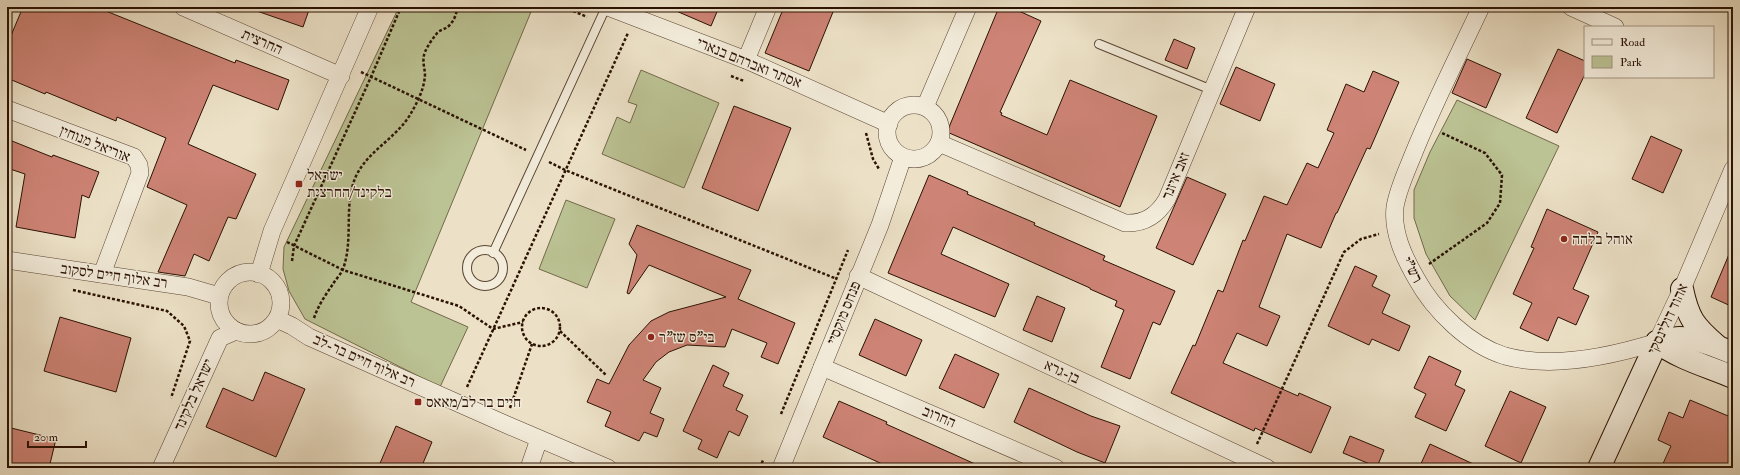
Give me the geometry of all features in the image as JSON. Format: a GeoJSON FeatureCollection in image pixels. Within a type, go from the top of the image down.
{"type":"FeatureCollection","features":[{"type":"Feature","properties":{"kind":"street","name":"החרצית"},"geometry":{"type":"LineString","coordinates":[[183,7],[343,70]]}},
{"type":"Feature","properties":{"kind":"street"},"geometry":{"type":"LineString","coordinates":[[259,274],[272,232],[370,7]]}},
{"type":"Feature","properties":{"kind":"street","name":"אסתר ואברהם בנארי"},"geometry":{"type":"LineString","coordinates":[[607,7],[746,60],[889,124]]}},
{"type":"Feature","properties":{"kind":"street"},"geometry":{"type":"LineString","coordinates":[[746,60],[768,7]]}},
{"type":"Feature","properties":{"kind":"street"},"geometry":{"type":"LineString","coordinates":[[925,107],[968,7]]}},
{"type":"Feature","properties":{"kind":"street","name":"זאב איזנר"},"geometry":{"type":"LineString","coordinates":[[939,143],[1125,223],[1143,222],[1157,213],[1167,200],[1247,7]]}},
{"type":"Feature","properties":{"kind":"street","name":"רש\"י"},"geometry":{"type":"LineString","coordinates":[[1481,7],[1426,126],[1404,180],[1395,207],[1396,229],[1402,250],[1414,274],[1422,288],[1448,321],[1487,349],[1506,356],[1547,361],[1570,360],[1605,355],[1657,342]]}},
{"type":"Feature","properties":{"kind":"street"},"geometry":{"type":"LineString","coordinates":[[1571,7],[1613,26]]}},
{"type":"Feature","properties":{"kind":"street"},"geometry":{"type":"LineString","coordinates":[[914,105],[925,107],[936,116],[940,125],[939,143],[934,151],[924,157],[913,159],[903,157],[891,146],[887,137],[889,124],[894,113],[900,108],[914,105]]}},
{"type":"Feature","properties":{"kind":"street","name":"אוריאל מנוחין"},"geometry":{"type":"LineString","coordinates":[[7,109],[134,157],[139,165],[140,173],[102,274]]}},
{"type":"Feature","properties":{"kind":"street","name":"פנחס מוקסיי"},"geometry":{"type":"LineString","coordinates":[[781,468],[880,225],[903,157]]}},
{"type":"Feature","properties":{"kind":"street","name":"אהוד דולינסקי"},"geometry":{"type":"LineString","coordinates":[[1599,468],[1682,289],[1733,169]]}},
{"type":"Feature","properties":{"kind":"street","name":"רב אלוף חיים לסקוב"},"geometry":{"type":"LineString","coordinates":[[7,260],[188,287],[219,296]]}},
{"type":"Feature","properties":{"kind":"street"},"geometry":{"type":"LineString","coordinates":[[249,272],[259,274],[267,278],[278,292],[281,301],[277,319],[263,332],[250,334],[236,331],[227,325],[221,317],[218,306],[219,296],[223,286],[230,279],[239,274],[249,272]]}},
{"type":"Feature","properties":{"kind":"street","name":"בן-גרא"},"geometry":{"type":"LineString","coordinates":[[858,276],[1267,468]]}},
{"type":"Feature","properties":{"kind":"street"},"geometry":{"type":"LineString","coordinates":[[1682,289],[1686,307],[1692,321],[1700,331],[1725,349]]}},
{"type":"Feature","properties":{"kind":"street","name":"רב אלוף חיים בר-לב"},"geometry":{"type":"LineString","coordinates":[[277,319],[292,326],[309,337],[608,468]]}},
{"type":"Feature","properties":{"kind":"street","name":"ישראל בלקינד"},"geometry":{"type":"LineString","coordinates":[[161,468],[220,338],[236,331]]}},
{"type":"Feature","properties":{"kind":"street"},"geometry":{"type":"LineString","coordinates":[[1657,342],[1679,338],[1725,349]]}},
{"type":"Feature","properties":{"kind":"street"},"geometry":{"type":"LineString","coordinates":[[1657,342],[1685,359],[1733,377]]}},
{"type":"Feature","properties":{"kind":"street","name":"החרוב"},"geometry":{"type":"LineString","coordinates":[[822,367],[1056,468]]}},
{"type":"Feature","properties":{"kind":"street"},"geometry":{"type":"LineString","coordinates":[[529,468],[539,439]]}},
{"type":"Feature","properties":{"kind":"lane"},"geometry":{"type":"LineString","coordinates":[[493,253],[607,7]]}},
{"type":"Feature","properties":{"kind":"lane"},"geometry":{"type":"LineString","coordinates":[[1099,44],[1212,90]]}},
{"type":"Feature","properties":{"kind":"lane"},"geometry":{"type":"LineString","coordinates":[[479,251],[489,251],[493,253],[501,260],[503,270],[502,276],[495,284],[490,286],[484,287],[474,283],[467,271],[468,261],[479,251]]}},
{"type":"Feature","properties":{"kind":"path"},"geometry":{"type":"LineString","coordinates":[[292,261],[294,246],[371,78],[401,7]]}},
{"type":"Feature","properties":{"kind":"path"},"geometry":{"type":"LineString","coordinates":[[309,337],[308,332],[323,299],[343,270],[348,248],[350,198],[356,176],[372,154],[403,126],[419,99],[423,87],[425,74],[424,55],[433,39],[440,31],[452,22],[457,12],[457,7]]}},
{"type":"Feature","properties":{"kind":"path"},"geometry":{"type":"LineString","coordinates":[[459,403],[634,18]]}},
{"type":"Feature","properties":{"kind":"path"},"geometry":{"type":"LineString","coordinates":[[343,70],[371,78],[419,99],[565,170],[841,281],[858,276]]}},
{"type":"Feature","properties":{"kind":"path"},"geometry":{"type":"LineString","coordinates":[[1414,274],[1487,223],[1500,203],[1502,175],[1485,153],[1426,126]]}},
{"type":"Feature","properties":{"kind":"path"},"geometry":{"type":"LineString","coordinates":[[866,132],[873,159],[882,174]]}},
{"type":"Feature","properties":{"kind":"path"},"geometry":{"type":"LineString","coordinates":[[1250,461],[1344,252],[1361,239],[1396,229]]}},
{"type":"Feature","properties":{"kind":"path"},"geometry":{"type":"LineString","coordinates":[[272,232],[294,246],[343,270],[459,306],[493,329],[523,322]]}},
{"type":"Feature","properties":{"kind":"path"},"geometry":{"type":"LineString","coordinates":[[780,417],[850,245]]}},
{"type":"Feature","properties":{"kind":"path"},"geometry":{"type":"LineString","coordinates":[[68,289],[167,311],[184,326],[190,341],[169,404]]}},
{"type":"Feature","properties":{"kind":"path"},"geometry":{"type":"LineString","coordinates":[[543,309],[554,313],[560,325],[560,331],[551,344],[539,346],[532,344],[524,335],[523,322],[531,311],[543,309]]}},
{"type":"Feature","properties":{"kind":"path"},"geometry":{"type":"LineString","coordinates":[[560,331],[606,375]]}},
{"type":"Feature","properties":{"kind":"path"},"geometry":{"type":"LineString","coordinates":[[505,424],[532,344]]}},
{"type":"Feature","properties":{"kind":"path"},"geometry":{"type":"LineString","coordinates":[[760,468],[765,453]]}},
{"type":"Feature","properties":{"kind":"green space"},"geometry":{"type":"Polygon","coordinates":[[[399,7],[533,7],[411,302],[468,327],[440,387],[305,319],[289,291],[283,269],[284,247],[399,7]]]}},
{"type":"Feature","properties":{"kind":"green space"},"geometry":{"type":"Polygon","coordinates":[[[641,70],[719,103],[684,188],[602,154],[617,117],[630,123],[637,105],[628,102],[641,70]]]}},
{"type":"Feature","properties":{"kind":"green space"},"geometry":{"type":"Polygon","coordinates":[[[1457,100],[1559,146],[1475,320],[1450,296],[1426,254],[1414,218],[1414,190],[1430,152],[1457,100]]]}},
{"type":"Feature","properties":{"kind":"green space"},"geometry":{"type":"Polygon","coordinates":[[[566,200],[615,219],[587,288],[539,269],[566,200]]]}},
{"type":"Feature","properties":{"kind":"building"},"geometry":{"type":"Polygon","coordinates":[[[23,7],[96,7],[235,63],[236,60],[289,80],[278,110],[213,85],[188,144],[256,174],[236,219],[228,217],[209,261],[194,254],[185,276],[158,272],[187,205],[147,187],[166,138],[117,117],[116,121],[46,92],[45,94],[7,78],[7,45],[23,7]]]}},
{"type":"Feature","properties":{"kind":"building"},"geometry":{"type":"Polygon","coordinates":[[[252,7],[310,7],[303,27],[251,9],[252,7]]]}},
{"type":"Feature","properties":{"kind":"building"},"geometry":{"type":"Polygon","coordinates":[[[667,7],[719,7],[711,26],[667,7]]]}},
{"type":"Feature","properties":{"kind":"building"},"geometry":{"type":"Polygon","coordinates":[[[784,7],[835,7],[809,71],[765,53],[784,7]]]}},
{"type":"Feature","properties":{"kind":"building"},"geometry":{"type":"Polygon","coordinates":[[[999,7],[1010,7],[1041,21],[1000,112],[1002,113],[1001,115],[1047,135],[1070,80],[1157,116],[1120,207],[947,132],[999,7]]]}},
{"type":"Feature","properties":{"kind":"building"},"geometry":{"type":"Polygon","coordinates":[[[1174,39],[1195,48],[1187,69],[1165,60],[1174,39]]]}},
{"type":"Feature","properties":{"kind":"building"},"geometry":{"type":"Polygon","coordinates":[[[1558,49],[1584,61],[1584,76],[1557,133],[1526,118],[1558,49]]]}},
{"type":"Feature","properties":{"kind":"building"},"geometry":{"type":"Polygon","coordinates":[[[1467,59],[1501,74],[1486,108],[1452,93],[1467,59]]]}},
{"type":"Feature","properties":{"kind":"building"},"geometry":{"type":"Polygon","coordinates":[[[1236,67],[1275,84],[1260,121],[1220,104],[1236,67]]]}},
{"type":"Feature","properties":{"kind":"building"},"geometry":{"type":"Polygon","coordinates":[[[1373,71],[1399,82],[1370,149],[1367,148],[1321,248],[1287,234],[1259,307],[1280,316],[1267,346],[1237,333],[1223,363],[1298,396],[1299,393],[1331,407],[1311,453],[1255,428],[1254,431],[1171,393],[1193,345],[1195,346],[1218,290],[1223,292],[1243,240],[1245,241],[1264,196],[1287,205],[1307,163],[1318,168],[1334,133],[1327,130],[1346,84],[1364,92],[1373,71]]]}},
{"type":"Feature","properties":{"kind":"building"},"geometry":{"type":"Polygon","coordinates":[[[734,106],[791,128],[758,211],[702,188],[734,106]]]}},
{"type":"Feature","properties":{"kind":"building"},"geometry":{"type":"Polygon","coordinates":[[[1651,136],[1682,150],[1663,193],[1632,179],[1651,136]]]}},
{"type":"Feature","properties":{"kind":"building"},"geometry":{"type":"Polygon","coordinates":[[[7,139],[52,157],[53,155],[99,172],[89,198],[82,195],[75,238],[16,227],[25,174],[7,168],[7,139]]]}},
{"type":"Feature","properties":{"kind":"building"},"geometry":{"type":"Polygon","coordinates":[[[929,175],[968,192],[967,194],[1035,223],[1034,225],[1105,256],[1103,260],[1175,291],[1160,325],[1153,322],[1130,379],[1101,367],[1124,310],[1115,306],[1117,301],[953,227],[941,254],[1009,284],[995,317],[888,273],[929,175]]]}},
{"type":"Feature","properties":{"kind":"building"},"geometry":{"type":"Polygon","coordinates":[[[1187,177],[1226,194],[1193,265],[1156,248],[1187,177]]]}},
{"type":"Feature","properties":{"kind":"building"},"geometry":{"type":"Polygon","coordinates":[[[1547,209],[1598,232],[1573,289],[1589,296],[1576,325],[1558,317],[1548,341],[1520,328],[1532,303],[1513,294],[1534,248],[1531,247],[1547,209]]]}},
{"type":"Feature","properties":{"kind":"building"},"geometry":{"type":"Polygon","coordinates":[[[637,225],[751,270],[738,299],[795,323],[778,364],[761,357],[767,343],[732,329],[725,347],[687,345],[669,352],[656,362],[643,380],[661,388],[650,413],[664,419],[657,437],[644,432],[639,441],[605,426],[611,412],[587,402],[597,379],[609,384],[629,345],[651,321],[669,312],[726,297],[649,265],[629,294],[627,293],[637,255],[629,244],[637,225]]]}},
{"type":"Feature","properties":{"kind":"building"},"geometry":{"type":"Polygon","coordinates":[[[1733,245],[1733,307],[1711,297],[1733,245]]]}},
{"type":"Feature","properties":{"kind":"building"},"geometry":{"type":"Polygon","coordinates":[[[1355,266],[1377,276],[1372,286],[1390,295],[1382,313],[1410,326],[1399,351],[1372,339],[1369,345],[1328,326],[1355,266]]]}},
{"type":"Feature","properties":{"kind":"building"},"geometry":{"type":"Polygon","coordinates":[[[1037,296],[1065,308],[1052,342],[1023,330],[1037,296]]]}},
{"type":"Feature","properties":{"kind":"building"},"geometry":{"type":"Polygon","coordinates":[[[60,317],[131,338],[116,392],[44,371],[60,317]]]}},
{"type":"Feature","properties":{"kind":"building"},"geometry":{"type":"Polygon","coordinates":[[[875,319],[922,340],[906,376],[859,355],[875,319]]]}},
{"type":"Feature","properties":{"kind":"building"},"geometry":{"type":"Polygon","coordinates":[[[955,354],[999,374],[984,408],[939,388],[955,354]]]}},
{"type":"Feature","properties":{"kind":"building"},"geometry":{"type":"Polygon","coordinates":[[[1429,356],[1461,371],[1455,385],[1465,390],[1446,431],[1415,417],[1426,394],[1414,388],[1429,356]]]}},
{"type":"Feature","properties":{"kind":"building"},"geometry":{"type":"Polygon","coordinates":[[[713,365],[729,373],[723,386],[743,395],[736,410],[748,416],[739,436],[729,431],[717,458],[698,449],[702,440],[683,431],[713,365]]]}},
{"type":"Feature","properties":{"kind":"building"},"geometry":{"type":"Polygon","coordinates":[[[265,372],[305,389],[276,457],[206,427],[223,388],[253,401],[265,372]]]}},
{"type":"Feature","properties":{"kind":"building"},"geometry":{"type":"Polygon","coordinates":[[[1029,388],[1091,416],[1120,426],[1105,463],[1077,452],[1014,422],[1029,388]]]}},
{"type":"Feature","properties":{"kind":"building"},"geometry":{"type":"Polygon","coordinates":[[[1510,391],[1546,407],[1521,463],[1485,446],[1510,391]]]}},
{"type":"Feature","properties":{"kind":"building"},"geometry":{"type":"Polygon","coordinates":[[[1690,400],[1733,418],[1733,468],[1661,468],[1671,446],[1658,440],[1669,412],[1683,418],[1690,400]]]}},
{"type":"Feature","properties":{"kind":"building"},"geometry":{"type":"Polygon","coordinates":[[[839,401],[984,468],[891,468],[823,437],[839,401]]]}},
{"type":"Feature","properties":{"kind":"building"},"geometry":{"type":"Polygon","coordinates":[[[396,426],[432,442],[421,468],[378,468],[396,426]]]}},
{"type":"Feature","properties":{"kind":"building"},"geometry":{"type":"Polygon","coordinates":[[[7,427],[56,439],[49,468],[7,468],[7,427]]]}},
{"type":"Feature","properties":{"kind":"building"},"geometry":{"type":"Polygon","coordinates":[[[1350,436],[1384,450],[1377,467],[1343,453],[1350,436]]]}},
{"type":"Feature","properties":{"kind":"building"},"geometry":{"type":"Polygon","coordinates":[[[1430,444],[1482,468],[1419,468],[1430,444]]]}},
{"type":"Feature","properties":{"kind":"place","name":"ישראל בלקינד/החרצית"},"geometry":{"type":"Point","coordinates":[299,184]}},
{"type":"Feature","properties":{"kind":"place","name":"אוהל בלהה"},"geometry":{"type":"Point","coordinates":[1564,239]}},
{"type":"Feature","properties":{"kind":"place","name":"בי\"ס שז\"ר"},"geometry":{"type":"Point","coordinates":[651,337]}},
{"type":"Feature","properties":{"kind":"place","name":"חיים בר לב/מאאס"},"geometry":{"type":"Point","coordinates":[418,402]}}]}
